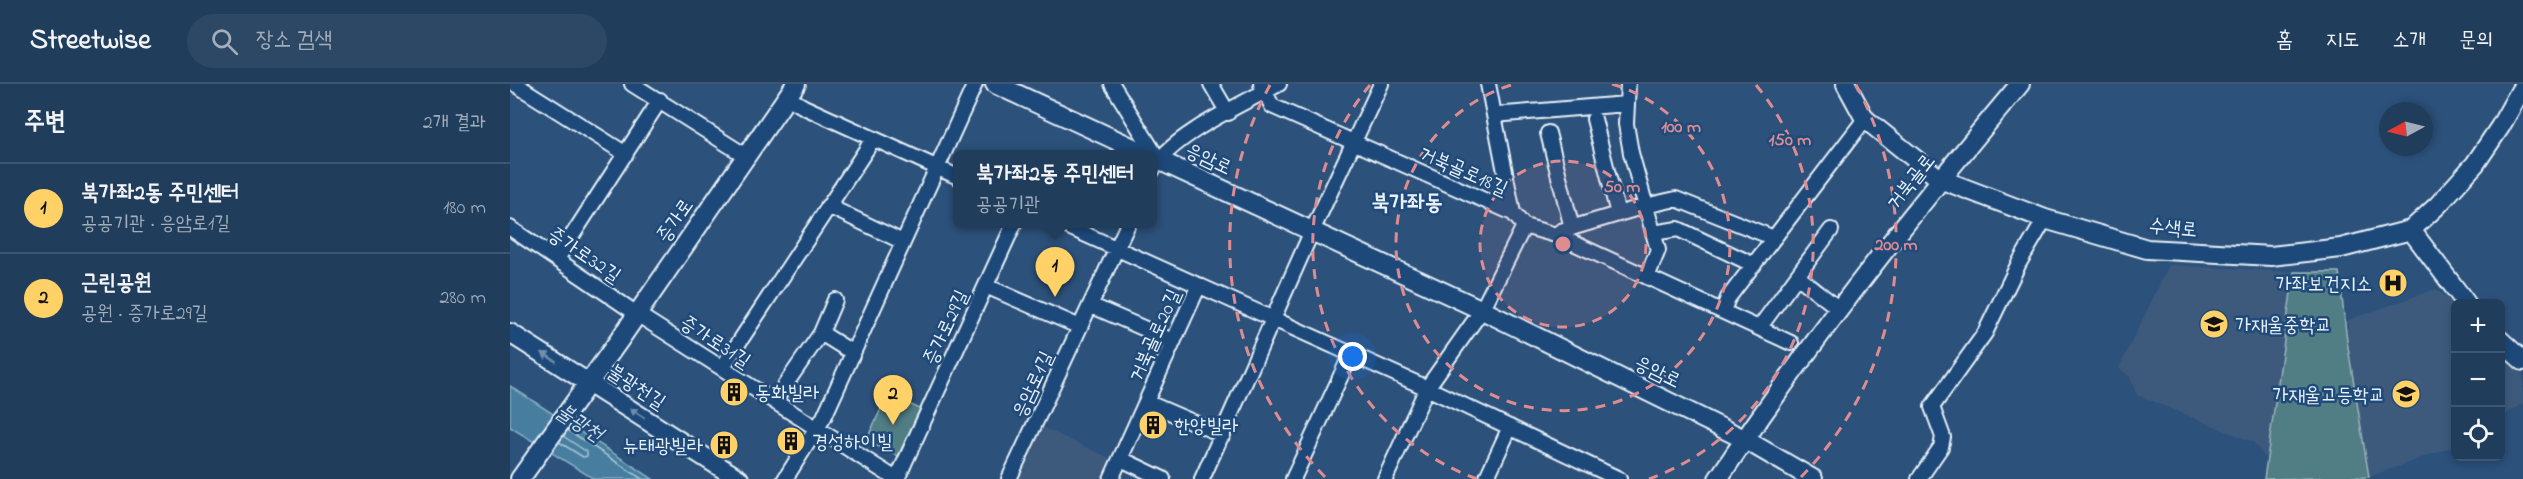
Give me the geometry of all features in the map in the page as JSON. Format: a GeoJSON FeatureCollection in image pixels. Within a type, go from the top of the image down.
{"type":"FeatureCollection","features":[{"type":"Feature","properties":{"kind":"main road","name":"응암로"},"geometry":{"type":"LineString","coordinates":[[995,84],[1131,150]]}},
{"type":"Feature","properties":{"kind":"main road"},"geometry":{"type":"LineString","coordinates":[[1845,84],[1865,119]]}},
{"type":"Feature","properties":{"kind":"main road","name":"거북골로"},"geometry":{"type":"LineString","coordinates":[[1718,479],[1744,439],[1839,309],[1940,179],[2020,84]]}},
{"type":"Feature","properties":{"kind":"main road","name":"수색로"},"geometry":{"type":"LineString","coordinates":[[1865,119],[1940,179],[2045,219],[2147,249],[2271,256],[2341,248],[2411,230],[2438,205],[2475,164],[2523,86]]}},
{"type":"Feature","properties":{"kind":"main road","name":"증가로"},"geometry":{"type":"LineString","coordinates":[[522,476],[638,314],[791,90]]}},
{"type":"Feature","properties":{"kind":"main road","name":"응암로"},"geometry":{"type":"LineString","coordinates":[[1157,162],[1482,310],[1744,439],[1812,479]]}},
{"type":"Feature","properties":{"kind":"main road"},"geometry":{"type":"LineString","coordinates":[[2411,230],[2463,299]]}},
{"type":"Feature","properties":{"kind":"main road","name":"불광천길"},"geometry":{"type":"LineString","coordinates":[[510,333],[739,479]]}},
{"type":"Feature","properties":{"kind":"main road"},"geometry":{"type":"LineString","coordinates":[[2505,345],[2523,361]]}},
{"type":"Feature","properties":{"kind":"street"},"geometry":{"type":"LineString","coordinates":[[514,84],[626,154]]}},
{"type":"Feature","properties":{"kind":"street"},"geometry":{"type":"LineString","coordinates":[[632,84],[746,156]]}},
{"type":"Feature","properties":{"kind":"street"},"geometry":{"type":"LineString","coordinates":[[785,479],[817,429],[975,84]]}},
{"type":"Feature","properties":{"kind":"street"},"geometry":{"type":"LineString","coordinates":[[1112,84],[1147,150]]}},
{"type":"Feature","properties":{"kind":"street"},"geometry":{"type":"LineString","coordinates":[[1210,84],[1228,113]]}},
{"type":"Feature","properties":{"kind":"street"},"geometry":{"type":"LineString","coordinates":[[1157,156],[1264,88],[1279,84]]}},
{"type":"Feature","properties":{"kind":"street"},"geometry":{"type":"LineString","coordinates":[[1202,479],[1312,231],[1382,84]]}},
{"type":"Feature","properties":{"kind":"street"},"geometry":{"type":"LineString","coordinates":[[1488,84],[1513,213]]}},
{"type":"Feature","properties":{"kind":"street"},"geometry":{"type":"LineString","coordinates":[[1628,84],[1626,124],[1630,147],[1658,250],[1647,277]]}},
{"type":"Feature","properties":{"kind":"street","name":"거북골로18길"},"geometry":{"type":"LineString","coordinates":[[1264,88],[1272,106],[1513,213],[1524,226]]}},
{"type":"Feature","properties":{"kind":"street"},"geometry":{"type":"LineString","coordinates":[[791,90],[871,138],[953,175]]}},
{"type":"Feature","properties":{"kind":"street"},"geometry":{"type":"LineString","coordinates":[[557,259],[660,100]]}},
{"type":"Feature","properties":{"kind":"street"},"geometry":{"type":"LineString","coordinates":[[1494,115],[1626,104]]}},
{"type":"Feature","properties":{"kind":"street"},"geometry":{"type":"LineString","coordinates":[[1594,119],[1618,214]]}},
{"type":"Feature","properties":{"kind":"street"},"geometry":{"type":"LineString","coordinates":[[1723,311],[1728,298],[1865,119]]}},
{"type":"Feature","properties":{"kind":"street"},"geometry":{"type":"LineString","coordinates":[[1548,133],[1572,228]]}},
{"type":"Feature","properties":{"kind":"street"},"geometry":{"type":"LineString","coordinates":[[722,368],[868,147],[871,138]]}},
{"type":"Feature","properties":{"kind":"street"},"geometry":{"type":"LineString","coordinates":[[1556,235],[1618,214],[1676,199],[1774,238]]}},
{"type":"Feature","properties":{"kind":"street"},"geometry":{"type":"LineString","coordinates":[[828,206],[903,242]]}},
{"type":"Feature","properties":{"kind":"street"},"geometry":{"type":"LineString","coordinates":[[1919,479],[1941,447],[1943,437],[1932,407],[1985,333],[2019,263],[2045,219]]}},
{"type":"Feature","properties":{"kind":"street"},"geometry":{"type":"LineString","coordinates":[[1385,479],[1427,388],[1482,310],[1524,226],[1556,235],[1791,343]]}},
{"type":"Feature","properties":{"kind":"street","name":"증가로32길"},"geometry":{"type":"LineString","coordinates":[[510,228],[638,314]]}},
{"type":"Feature","properties":{"kind":"street","name":"증가로29길"},"geometry":{"type":"LineString","coordinates":[[897,479],[1012,228]]}},
{"type":"Feature","properties":{"kind":"street"},"geometry":{"type":"LineString","coordinates":[[1071,228],[1117,248]]}},
{"type":"Feature","properties":{"kind":"street","name":"응암로1길"},"geometry":{"type":"LineString","coordinates":[[1009,479],[1126,228]]}},
{"type":"Feature","properties":{"kind":"street"},"geometry":{"type":"LineString","coordinates":[[1653,233],[1678,229],[1754,265]]}},
{"type":"Feature","properties":{"kind":"street"},"geometry":{"type":"LineString","coordinates":[[1759,328],[1831,230]]}},
{"type":"Feature","properties":{"kind":"street","name":"거북골로20길"},"geometry":{"type":"LineString","coordinates":[[1117,248],[1427,388],[1510,427],[1604,476],[1619,479]]}},
{"type":"Feature","properties":{"kind":"street"},"geometry":{"type":"LineString","coordinates":[[1797,276],[1839,309]]}},
{"type":"Feature","properties":{"kind":"street","name":"거북골로20길"},"geometry":{"type":"LineString","coordinates":[[1111,479],[1198,285]]}},
{"type":"Feature","properties":{"kind":"street"},"geometry":{"type":"LineString","coordinates":[[986,286],[1080,327]]}},
{"type":"Feature","properties":{"kind":"street"},"geometry":{"type":"LineString","coordinates":[[774,401],[821,333],[835,300]]}},
{"type":"Feature","properties":{"kind":"street"},"geometry":{"type":"LineString","coordinates":[[1090,305],[1173,341]]}},
{"type":"Feature","properties":{"kind":"street","name":"증가로31길"},"geometry":{"type":"LineString","coordinates":[[638,314],[897,479]]}},
{"type":"Feature","properties":{"kind":"street"},"geometry":{"type":"LineString","coordinates":[[821,333],[853,353]]}},
{"type":"Feature","properties":{"kind":"street"},"geometry":{"type":"LineString","coordinates":[[1293,479],[1351,354]]}},
{"type":"Feature","properties":{"kind":"street","name":"거북골로20길"},"geometry":{"type":"LineString","coordinates":[[1146,402],[1223,435]]}},
{"type":"Feature","properties":{"kind":"street"},"geometry":{"type":"LineString","coordinates":[[1486,479],[1510,427]]}},
{"type":"Feature","properties":{"kind":"street"},"geometry":{"type":"LineString","coordinates":[[1120,459],[1163,479]]}},
{"type":"Feature","properties":{"kind":"shaded area","name":"가재울중학교"},"geometry":{"type":"Polygon","coordinates":[[[2169,265],[2294,272],[2267,460],[2253,442],[2137,395],[2129,376],[2119,368],[2169,265]]]}},
{"type":"Feature","properties":{"kind":"shaded area","name":"가재울고등학교"},"geometry":{"type":"Polygon","coordinates":[[[2436,289],[2451,302],[2451,447],[2369,477],[2347,341],[2348,320],[2436,289]]]}},
{"type":"Feature","properties":{"kind":"shaded area"},"geometry":{"type":"Polygon","coordinates":[[[2505,355],[2523,375],[2523,403],[2505,415],[2505,355]]]}},
{"type":"Feature","properties":{"kind":"shaded area"},"geometry":{"type":"Polygon","coordinates":[[[1040,426],[1116,461],[1107,479],[1016,479],[1040,426]]]}},
{"type":"Feature","properties":{"kind":"green space"},"geometry":{"type":"Polygon","coordinates":[[[2294,272],[2339,272],[2347,341],[2369,477],[2264,479],[2294,272]]]}},
{"type":"Feature","properties":{"kind":"green space"},"geometry":{"type":"Polygon","coordinates":[[[888,394],[920,409],[898,456],[866,441],[888,394]]]}},
{"type":"Feature","properties":{"kind":"water","name":"불광천"},"geometry":{"type":"Polygon","coordinates":[[[510,386],[653,479],[594,479],[510,427],[510,386]]]}},
{"type":"Feature","properties":{"kind":"place","name":"가좌보건지소"},"geometry":{"type":"Point","coordinates":[2393,283]}},
{"type":"Feature","properties":{"kind":"place","name":"북가좌2동 주민센터"},"geometry":{"type":"Point","coordinates":[1055,297]}},
{"type":"Feature","properties":{"kind":"place","name":"가재울중학교"},"geometry":{"type":"Point","coordinates":[2214,324]}},
{"type":"Feature","properties":{"kind":"place","name":"동화빌라"},"geometry":{"type":"Point","coordinates":[734,392]}},
{"type":"Feature","properties":{"kind":"place","name":"가재울고등학교"},"geometry":{"type":"Point","coordinates":[2406,394]}},
{"type":"Feature","properties":{"kind":"place","name":"근린공원"},"geometry":{"type":"Point","coordinates":[893,425]}},
{"type":"Feature","properties":{"kind":"place","name":"한양빌라"},"geometry":{"type":"Point","coordinates":[1153,425]}},
{"type":"Feature","properties":{"kind":"place","name":"경성하이빌"},"geometry":{"type":"Point","coordinates":[791,441]}},
{"type":"Feature","properties":{"kind":"place","name":"뉴태광빌라"},"geometry":{"type":"Point","coordinates":[724,445]}},
{"type":"Feature","properties":{"kind":"district","name":"북가좌동"},"geometry":{"type":"Point","coordinates":[1407,201]}}]}
